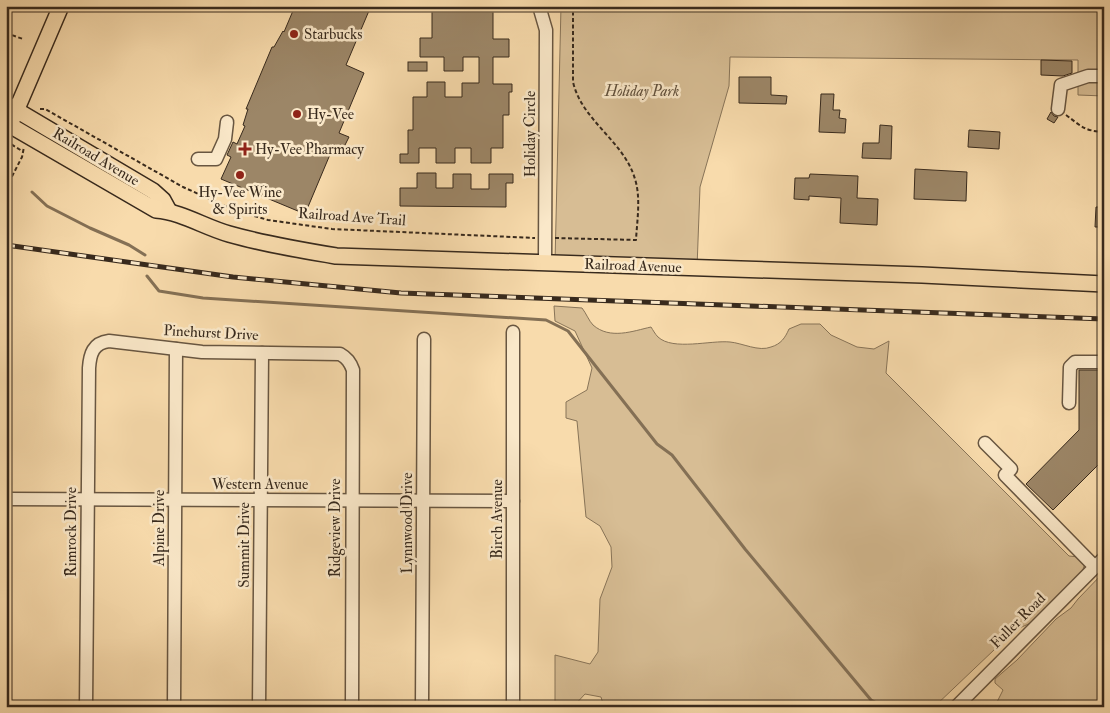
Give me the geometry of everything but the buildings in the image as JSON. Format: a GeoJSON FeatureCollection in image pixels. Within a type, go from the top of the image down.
{"type":"FeatureCollection","features":[{"type":"Feature","properties":{"kind":"main road"},"geometry":{"type":"LineString","coordinates":[[8,128],[11,107],[61,6]]}},
{"type":"Feature","properties":{"kind":"main road","name":"Railroad Avenue"},"geometry":{"type":"LineString","coordinates":[[11,107],[153,191],[163,200],[169,211]]}},
{"type":"Feature","properties":{"kind":"main road","name":"Railroad Avenue"},"geometry":{"type":"LineString","coordinates":[[8,128],[156,210],[169,211],[227,233],[281,247],[336,256],[976,277],[1104,284]]}},
{"type":"Feature","properties":{"kind":"street","name":"Holiday Circle"},"geometry":{"type":"LineString","coordinates":[[539,6],[546,30],[545,263]]}},
{"type":"Feature","properties":{"kind":"street"},"geometry":{"type":"LineString","coordinates":[[1058,109],[1060,85],[1088,76],[1104,76]]}},
{"type":"Feature","properties":{"kind":"street"},"geometry":{"type":"LineString","coordinates":[[198,159],[216,159],[225,139],[227,122]]}},
{"type":"Feature","properties":{"kind":"street","name":"Birch Avenue"},"geometry":{"type":"LineString","coordinates":[[512,707],[513,332]]}},
{"type":"Feature","properties":{"kind":"street","name":"Lynnwood Drive"},"geometry":{"type":"LineString","coordinates":[[422,707],[424,339]]}},
{"type":"Feature","properties":{"kind":"street","name":"Pinehurst Drive"},"geometry":{"type":"LineString","coordinates":[[90,357],[92,350],[103,342],[202,352],[340,354]]}},
{"type":"Feature","properties":{"kind":"street","name":"Alpine Drive"},"geometry":{"type":"LineString","coordinates":[[174,707],[176,349]]}},
{"type":"Feature","properties":{"kind":"street","name":"Summit Drive"},"geometry":{"type":"LineString","coordinates":[[259,707],[262,352]]}},
{"type":"Feature","properties":{"kind":"street","name":"Ridgeview Drive"},"geometry":{"type":"LineString","coordinates":[[340,354],[351,364],[353,370],[352,707]]}},
{"type":"Feature","properties":{"kind":"street","name":"Rimrock Drive"},"geometry":{"type":"LineString","coordinates":[[86,707],[90,357]]}},
{"type":"Feature","properties":{"kind":"street"},"geometry":{"type":"LineString","coordinates":[[1069,402],[1070,367],[1075,362],[1104,362]]}},
{"type":"Feature","properties":{"kind":"street"},"geometry":{"type":"LineString","coordinates":[[985,443],[1012,469],[1005,475],[1100,562]]}},
{"type":"Feature","properties":{"kind":"street","name":"Western Avenue"},"geometry":{"type":"LineString","coordinates":[[6,499],[513,501]]}},
{"type":"Feature","properties":{"kind":"street","name":"Fuller Road"},"geometry":{"type":"LineString","coordinates":[[956,707],[1100,562]]}},
{"type":"Feature","properties":{"kind":"path"},"geometry":{"type":"LineString","coordinates":[[551,238],[636,240],[638,202],[635,179],[628,162],[585,110],[576,93],[573,82],[573,6]]}},
{"type":"Feature","properties":{"kind":"path"},"geometry":{"type":"LineString","coordinates":[[6,33],[23,39]]}},
{"type":"Feature","properties":{"kind":"path","name":"Railroad Ave Trail"},"geometry":{"type":"LineString","coordinates":[[42,109],[183,187],[234,210],[268,220],[332,229],[536,238]]}},
{"type":"Feature","properties":{"kind":"path"},"geometry":{"type":"LineString","coordinates":[[1058,109],[1085,129],[1104,132]]}},
{"type":"Feature","properties":{"kind":"path"},"geometry":{"type":"LineString","coordinates":[[6,141],[22,151],[23,155],[6,188]]}},
{"type":"Feature","properties":{"kind":"green space","name":"Holiday Park"},"geometry":{"type":"Polygon","coordinates":[[[561,6],[1104,6],[1104,96],[1078,95],[1078,60],[730,57],[729,86],[700,187],[697,268],[555,263],[561,6]]]}},
{"type":"Feature","properties":{"kind":"green space"},"geometry":{"type":"Polygon","coordinates":[[[554,306],[582,308],[593,325],[600,330],[622,333],[651,327],[658,337],[665,341],[682,344],[730,342],[756,348],[766,348],[780,342],[789,329],[801,324],[820,324],[831,335],[857,347],[874,349],[889,341],[886,373],[1069,556],[1079,557],[1085,563],[1082,573],[1033,622],[1015,630],[934,707],[604,707],[601,697],[585,694],[573,707],[555,707],[555,655],[590,664],[598,652],[600,599],[612,567],[611,547],[600,526],[586,517],[577,421],[566,418],[566,402],[587,390],[592,368],[575,331],[555,321],[554,306]]]}},
{"type":"Feature","properties":{"kind":"green space"},"geometry":{"type":"Polygon","coordinates":[[[1104,572],[1104,707],[1000,707],[997,702],[1003,690],[995,683],[995,679],[1017,660],[1056,619],[1071,608],[1104,572]]]}},
{"type":"Feature","properties":{"kind":"waterway"},"geometry":{"type":"LineString","coordinates":[[32,192],[47,206],[129,245],[145,255]]}},
{"type":"Feature","properties":{"kind":"waterway"},"geometry":{"type":"LineString","coordinates":[[147,276],[159,291],[203,298],[546,320],[568,331],[657,444],[672,455],[745,549],[871,700],[884,707]]}},
{"type":"Feature","properties":{"kind":"railway"},"geometry":{"type":"LineString","coordinates":[[6,245],[233,277],[401,293],[1104,319]]}},
{"type":"Feature","properties":{"kind":"place","name":"Starbucks"},"geometry":{"type":"Point","coordinates":[294,34]}},
{"type":"Feature","properties":{"kind":"place","name":"Hy-Vee"},"geometry":{"type":"Point","coordinates":[297,114]}},
{"type":"Feature","properties":{"kind":"place","name":"Hy-Vee Pharmacy"},"geometry":{"type":"Point","coordinates":[245,149]}},
{"type":"Feature","properties":{"kind":"place","name":"Hy-Vee Wine & Spirits"},"geometry":{"type":"Point","coordinates":[240,175]}}]}
